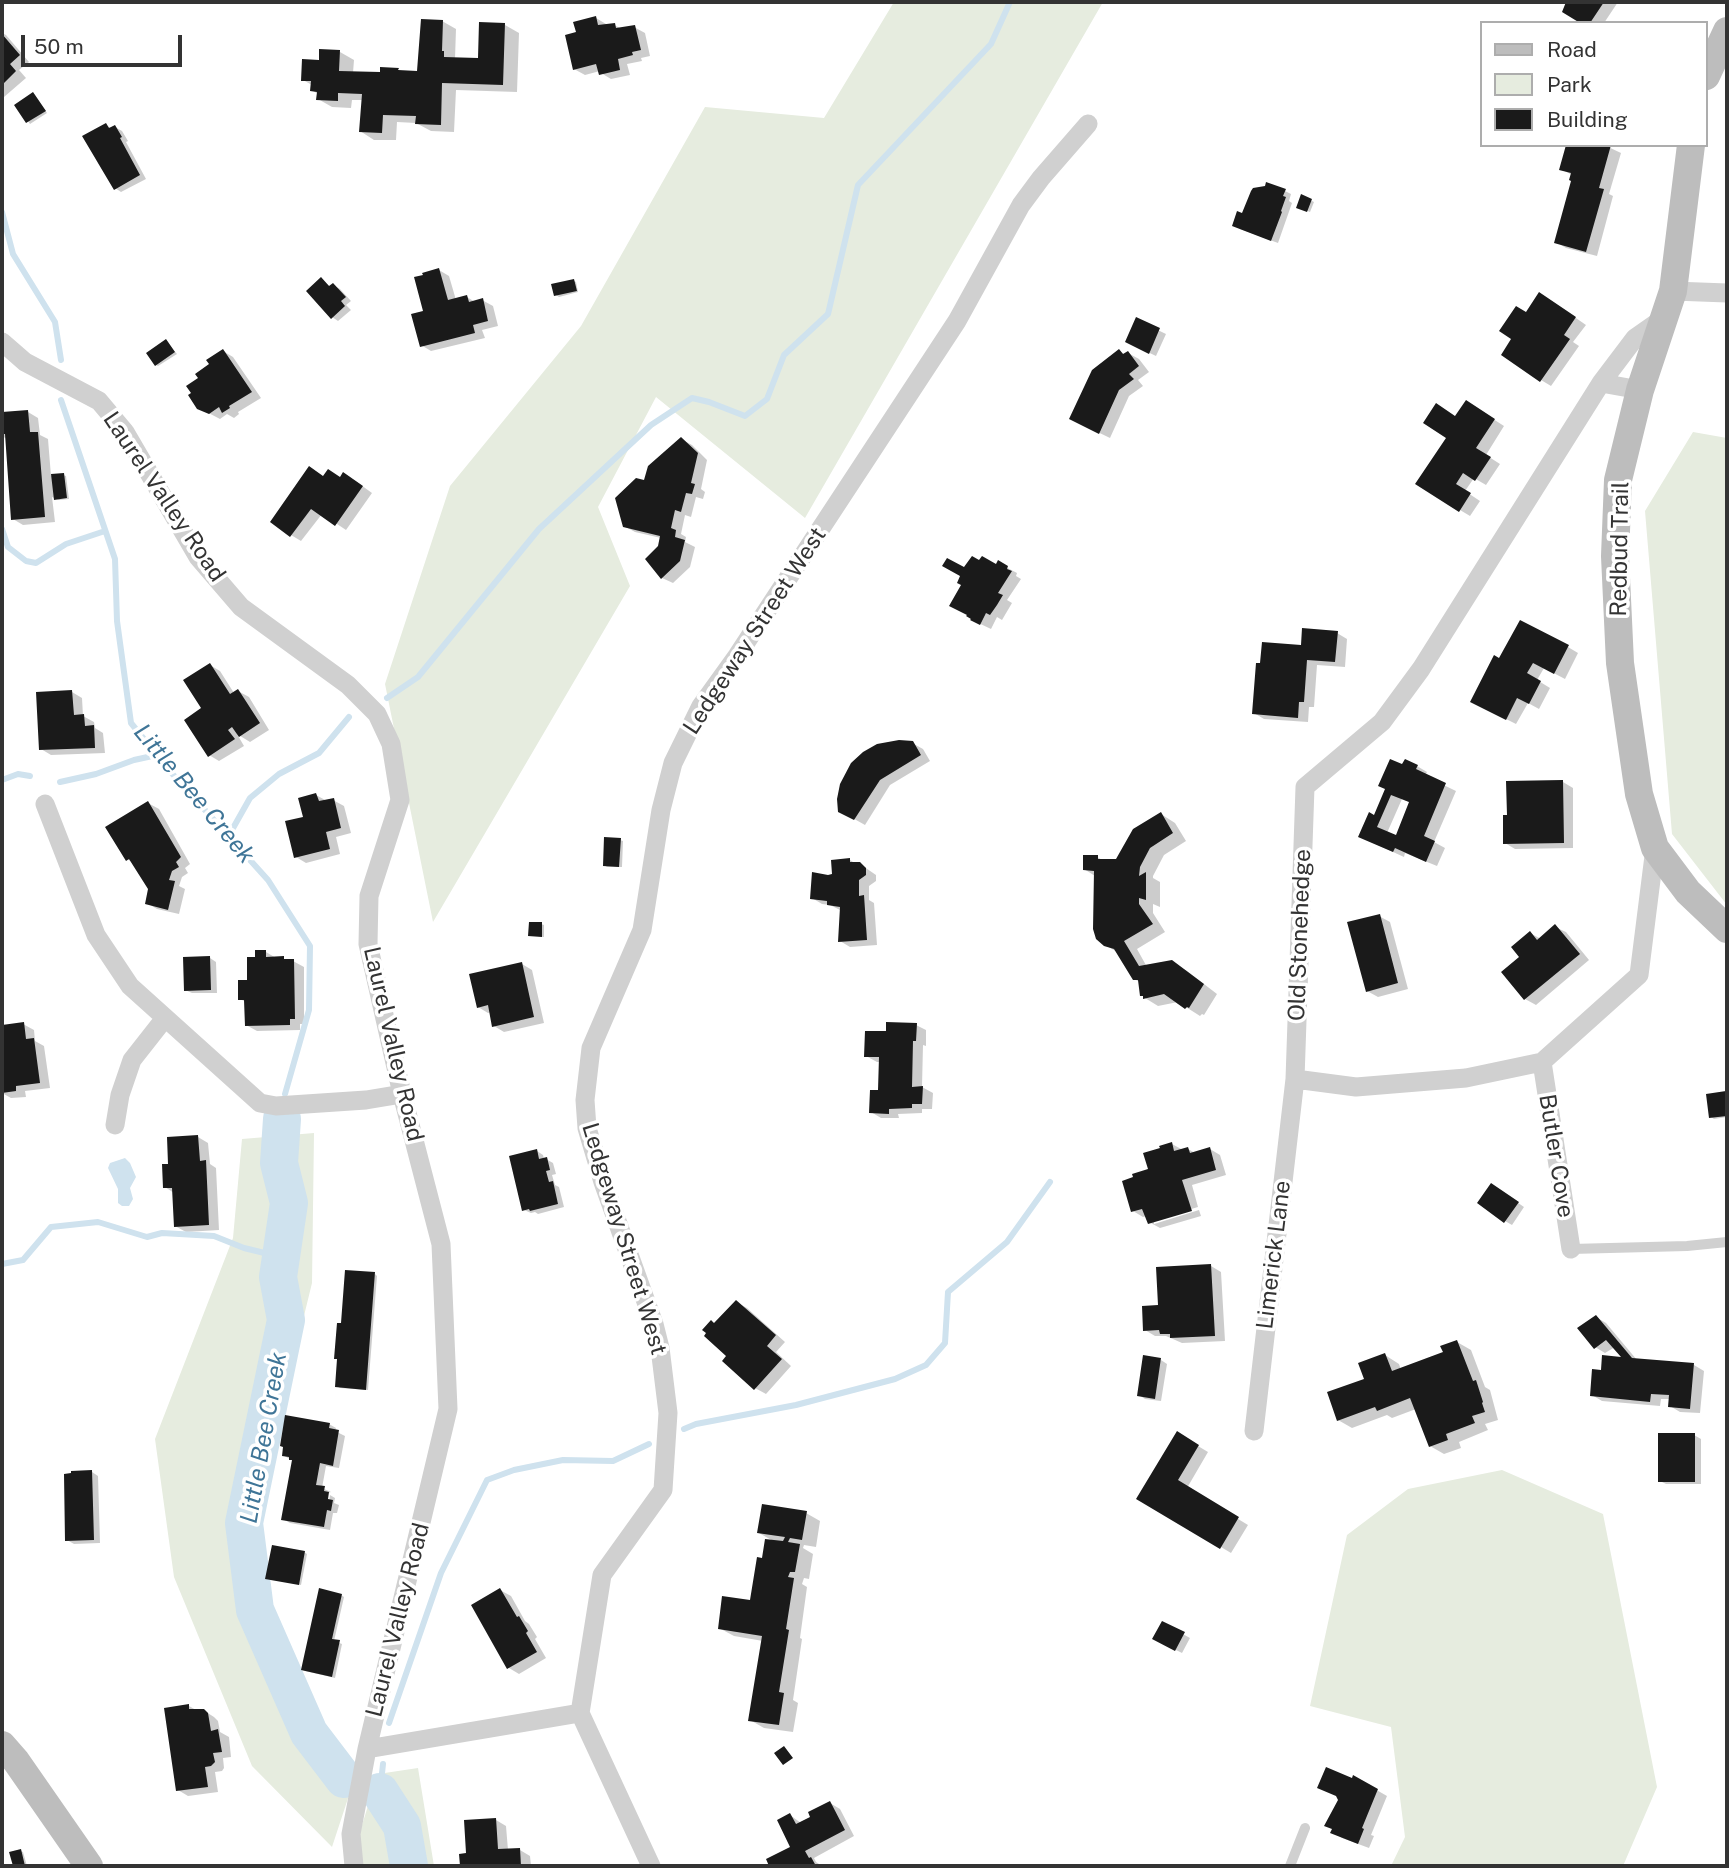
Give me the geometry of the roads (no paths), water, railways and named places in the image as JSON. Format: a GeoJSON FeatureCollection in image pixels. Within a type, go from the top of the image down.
{"type":"FeatureCollection","features":[{"type":"Feature","properties":{"kind":"street"},"geometry":{"type":"LineString","coordinates":[[1708,72],[1727,31]]}},
{"type":"Feature","properties":{"kind":"street","name":"Ledgeway Street West"},"geometry":{"type":"LineString","coordinates":[[580,1713],[602,1575],[663,1490],[668,1413],[660,1348],[654,1324],[603,1182],[587,1128],[585,1100],[592,1048],[642,930],[661,810],[673,763],[701,706],[745,644],[957,321],[1021,205],[1088,124]]}},
{"type":"Feature","properties":{"kind":"street","name":"Redbud Trail"},"geometry":{"type":"LineString","coordinates":[[1690,147],[1669,304],[1640,390],[1618,480],[1615,556],[1620,663],[1639,794],[1655,848],[1688,892],[1727,929]]}},
{"type":"Feature","properties":{"kind":"street"},"geometry":{"type":"LineString","coordinates":[[1669,304],[1727,293]]}},
{"type":"Feature","properties":{"kind":"street","name":"Old Stonehedge"},"geometry":{"type":"LineString","coordinates":[[1294,1079],[1305,787],[1382,722],[1421,670],[1601,383],[1635,338],[1669,304]]}},
{"type":"Feature","properties":{"kind":"street","name":"Laurel Valley Road"},"geometry":{"type":"LineString","coordinates":[[2,342],[25,362],[99,401],[125,432],[198,557],[241,607],[348,685],[377,714],[391,744],[400,800],[369,896],[368,944],[402,1094],[442,1244],[449,1409],[367,1749],[351,1834],[354,1866]]}},
{"type":"Feature","properties":{"kind":"street"},"geometry":{"type":"LineString","coordinates":[[1601,383],[1640,390]]}},
{"type":"Feature","properties":{"kind":"street"},"geometry":{"type":"LineString","coordinates":[[45,804],[96,935],[130,986],[260,1103],[276,1106],[366,1100],[402,1094]]}},
{"type":"Feature","properties":{"kind":"street"},"geometry":{"type":"LineString","coordinates":[[1294,1079],[1356,1087],[1466,1078],[1542,1062],[1639,975],[1655,848]]}},
{"type":"Feature","properties":{"kind":"street"},"geometry":{"type":"LineString","coordinates":[[115,1125],[120,1095],[132,1060],[165,1018]]}},
{"type":"Feature","properties":{"kind":"street","name":"Butler Cove"},"geometry":{"type":"LineString","coordinates":[[1542,1062],[1571,1249]]}},
{"type":"Feature","properties":{"kind":"street","name":"Limerick Lane"},"geometry":{"type":"LineString","coordinates":[[1254,1431],[1294,1079]]}},
{"type":"Feature","properties":{"kind":"street"},"geometry":{"type":"LineString","coordinates":[[367,1749],[580,1713],[651,1866]]}},
{"type":"Feature","properties":{"kind":"street"},"geometry":{"type":"LineString","coordinates":[[2,1745],[89,1866]]}},
{"type":"Feature","properties":{"kind":"lane"},"geometry":{"type":"LineString","coordinates":[[1571,1249],[1687,1246],[1727,1242]]}},
{"type":"Feature","properties":{"kind":"lane"},"geometry":{"type":"LineString","coordinates":[[1290,1866],[1305,1828]]}},
{"type":"Feature","properties":{"kind":"water"},"geometry":{"type":"Polygon","coordinates":[[[125,1158],[136,1177],[130,1188],[133,1199],[129,1206],[118,1203],[118,1189],[108,1168],[110,1163],[125,1158]]]}},
{"type":"Feature","properties":{"kind":"waterway"},"geometry":{"type":"LineString","coordinates":[[387,698],[418,677],[539,529],[651,425],[692,398],[745,416],[767,399],[784,355],[828,314],[858,185],[991,44],[1010,2]]}},
{"type":"Feature","properties":{"kind":"waterway","name":"Little Bee Creek"},"geometry":{"type":"LineString","coordinates":[[2,212],[13,254],[55,322],[61,360]]}},
{"type":"Feature","properties":{"kind":"waterway","name":"Little Bee Creek"},"geometry":{"type":"LineString","coordinates":[[61,400],[115,559],[117,621],[131,723],[168,769],[268,880],[310,946],[309,1010],[285,1094]]}},
{"type":"Feature","properties":{"kind":"waterway"},"geometry":{"type":"LineString","coordinates":[[2,529],[8,547],[26,561],[36,563],[66,544],[105,531]]}},
{"type":"Feature","properties":{"kind":"waterway"},"geometry":{"type":"LineString","coordinates":[[228,837],[250,798],[279,774],[319,753],[349,717]]}},
{"type":"Feature","properties":{"kind":"waterway"},"geometry":{"type":"LineString","coordinates":[[60,782],[157,755]]}},
{"type":"Feature","properties":{"kind":"waterway"},"geometry":{"type":"LineString","coordinates":[[2,780],[18,774],[30,776]]}},
{"type":"Feature","properties":{"kind":"waterway","name":"Little Bee Creek"},"geometry":{"type":"LineString","coordinates":[[282,1119],[279,1163],[289,1203],[278,1277],[286,1320],[244,1523],[255,1610],[309,1733],[344,1779]]}},
{"type":"Feature","properties":{"kind":"waterway"},"geometry":{"type":"LineString","coordinates":[[684,1429],[696,1424],[796,1405],[895,1379],[926,1365],[945,1343],[948,1292],[1007,1242],[1050,1182]]}},
{"type":"Feature","properties":{"kind":"waterway"},"geometry":{"type":"LineString","coordinates":[[2,1264],[23,1260],[51,1227],[98,1222],[147,1237],[162,1233],[214,1236],[244,1248],[281,1257]]}},
{"type":"Feature","properties":{"kind":"waterway"},"geometry":{"type":"LineString","coordinates":[[389,1723],[441,1573],[487,1480],[514,1470],[563,1460],[613,1461],[649,1444]]}},
{"type":"Feature","properties":{"kind":"waterway"},"geometry":{"type":"LineString","coordinates":[[380,1792],[383,1764]]}},
{"type":"Feature","properties":{"kind":"waterway","name":"Little Bee Creek"},"geometry":{"type":"LineString","coordinates":[[380,1792],[402,1826],[409,1866]]}}]}
